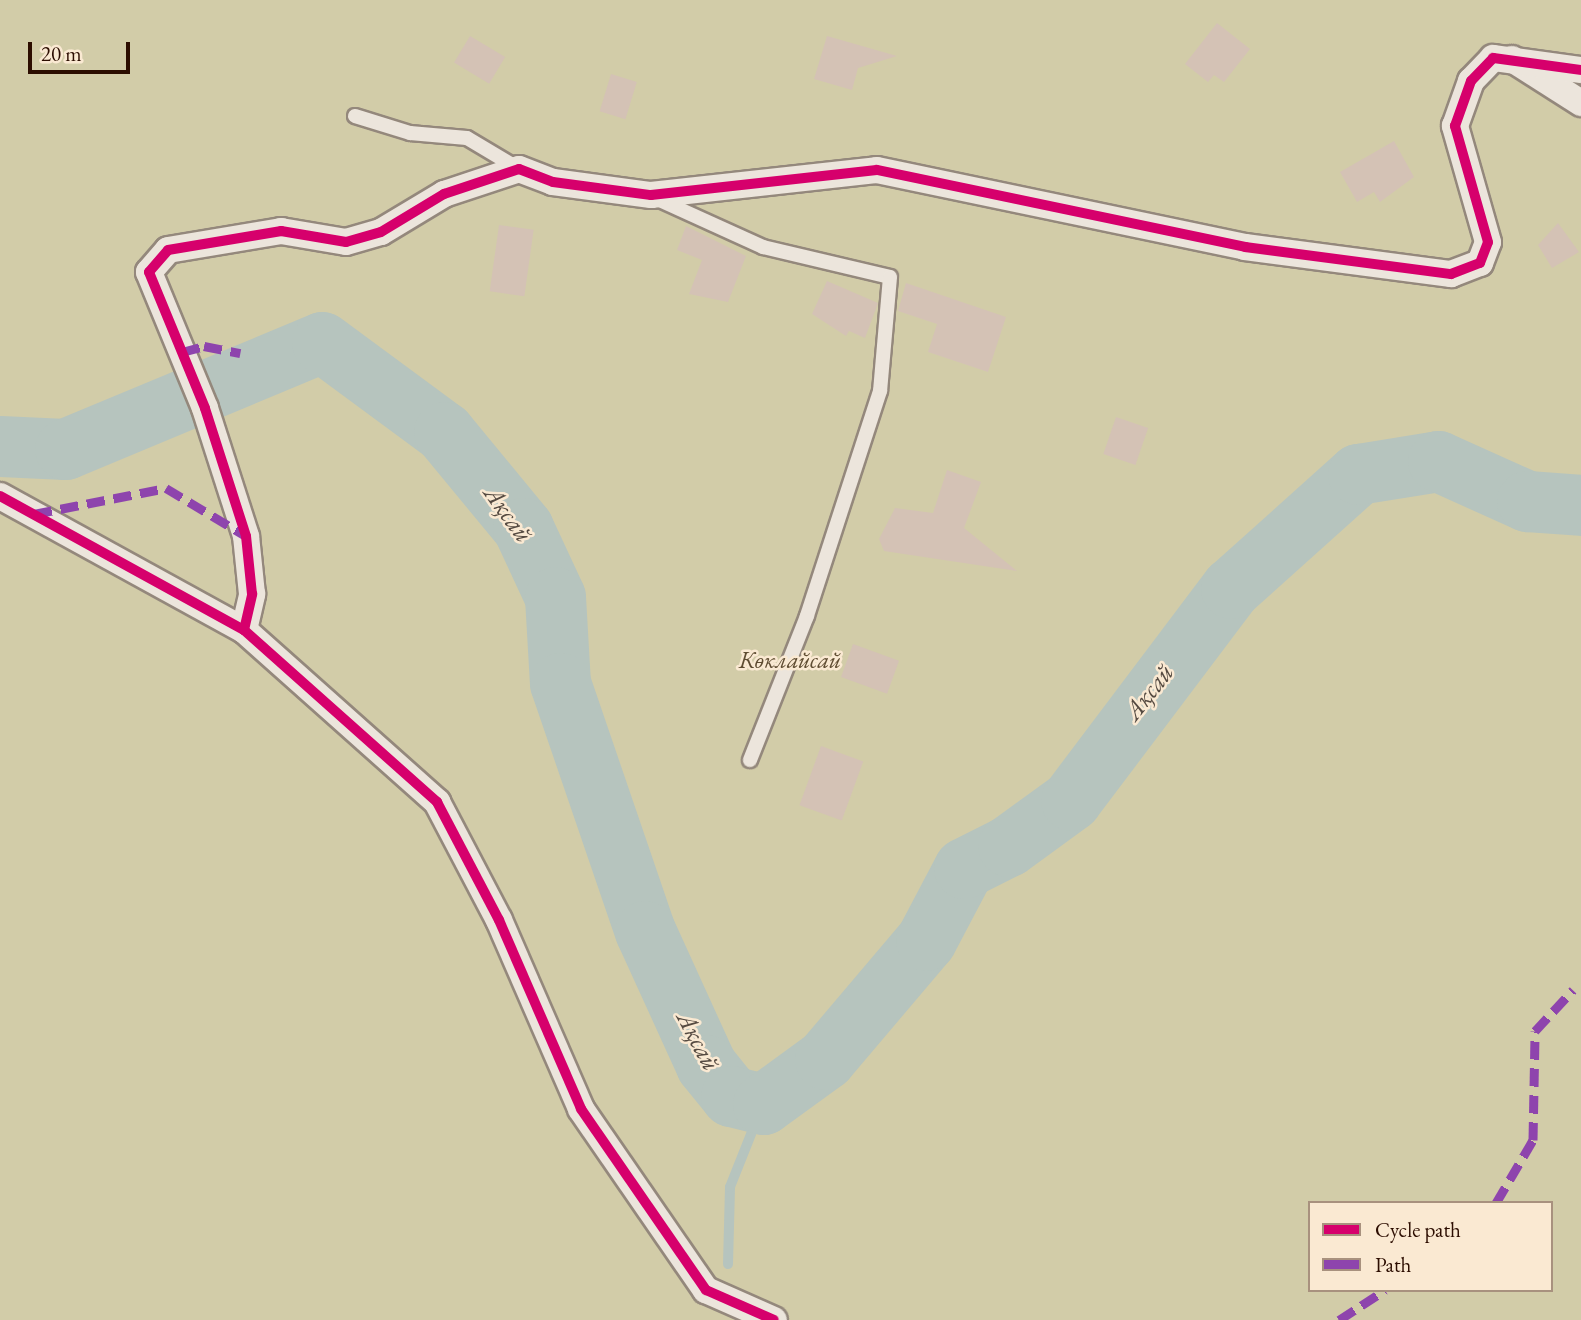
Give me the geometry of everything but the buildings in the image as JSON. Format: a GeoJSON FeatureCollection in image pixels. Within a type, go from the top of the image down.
{"type":"FeatureCollection","features":[{"type":"Feature","properties":{"kind":"street"},"geometry":{"type":"LineString","coordinates":[[244,630],[253,594],[246,536],[205,408],[149,272],[168,250],[281,230],[346,242],[381,232],[444,194],[519,169],[553,182],[650,195],[877,170],[1245,247],[1451,274],[1480,263],[1488,242],[1455,126],[1471,81],[1493,58],[1581,70]]}},
{"type":"Feature","properties":{"kind":"street"},"geometry":{"type":"LineString","coordinates":[[1512,60],[1581,103]]}},
{"type":"Feature","properties":{"kind":"street"},"geometry":{"type":"LineString","coordinates":[[0,496],[244,630],[437,802],[499,920],[580,1109],[706,1290],[774,1320]]}},
{"type":"Feature","properties":{"kind":"lane"},"geometry":{"type":"LineString","coordinates":[[355,116],[410,133],[467,138],[519,169]]}},
{"type":"Feature","properties":{"kind":"lane"},"geometry":{"type":"LineString","coordinates":[[650,195],[763,247],[890,277],[880,391],[807,616],[750,760]]}},
{"type":"Feature","properties":{"kind":"green space","name":"Көклайсай"},"geometry":{"type":"Polygon","coordinates":[[[0,0],[1581,0],[1581,1320],[0,1320],[0,0]]]}},
{"type":"Feature","properties":{"kind":"waterway","name":"Ақсай"},"geometry":{"type":"LineString","coordinates":[[0,446],[65,449],[322,342],[444,432],[523,528],[555,597],[560,683],[645,931],[706,1065],[731,1096],[763,1104],[825,1059],[926,940],[964,868],[1008,846],[1071,800],[1231,588],[1358,474],[1438,461],[1527,501],[1581,505]]}},
{"type":"Feature","properties":{"kind":"waterway"},"geometry":{"type":"LineString","coordinates":[[728,1264],[730,1187],[763,1104]]}},
{"type":"Feature","properties":{"kind":"marked path"},"geometry":{"type":"LineString","coordinates":[[182,352],[204,346],[240,353]]}},
{"type":"Feature","properties":{"kind":"marked path"},"geometry":{"type":"LineString","coordinates":[[34,514],[166,488],[246,536]]}},
{"type":"Feature","properties":{"kind":"marked path"},"geometry":{"type":"LineString","coordinates":[[1497,1201],[1533,1140],[1535,1031],[1573,990]]}},
{"type":"Feature","properties":{"kind":"marked path"},"geometry":{"type":"LineString","coordinates":[[1339,1320],[1382,1292]]}},
{"type":"Feature","properties":{"kind":"cycle path"},"geometry":{"type":"LineString","coordinates":[[244,630],[252,594],[246,536],[205,408],[149,272],[168,250],[281,231],[346,242],[381,232],[444,194],[519,169],[553,182],[651,195],[877,170],[1245,247],[1451,274],[1480,263],[1488,242],[1455,126],[1471,81],[1493,58],[1581,70]]}},
{"type":"Feature","properties":{"kind":"cycle path"},"geometry":{"type":"LineString","coordinates":[[0,496],[244,630],[437,802],[499,920],[581,1109],[706,1290],[774,1320]]}}]}
